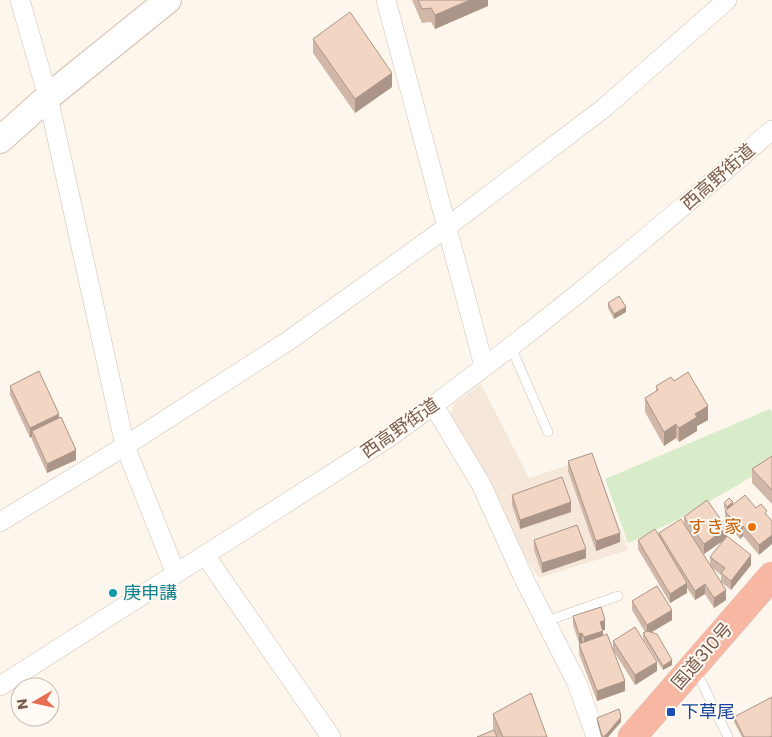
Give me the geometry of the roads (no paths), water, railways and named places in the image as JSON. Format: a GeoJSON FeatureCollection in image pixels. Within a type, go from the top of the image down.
{"type":"FeatureCollection","features":[{"type":"Feature","properties":{"kind":"highway","name":"国道310号"},"geometry":{"type":"LineString","coordinates":[[642,734],[691,669],[772,576]]}},
{"type":"Feature","properties":{"kind":"street"},"geometry":{"type":"LineString","coordinates":[[20,0],[48,98],[125,446],[176,574]]}},
{"type":"Feature","properties":{"kind":"street"},"geometry":{"type":"LineString","coordinates":[[0,140],[48,98],[168,0]]}},
{"type":"Feature","properties":{"kind":"street"},"geometry":{"type":"LineString","coordinates":[[386,0],[484,366]]}},
{"type":"Feature","properties":{"kind":"street"},"geometry":{"type":"LineString","coordinates":[[0,522],[125,446],[288,341],[447,228],[604,108],[727,0]]}},
{"type":"Feature","properties":{"kind":"street","name":"西高野街道"},"geometry":{"type":"LineString","coordinates":[[0,686],[388,438],[434,406],[654,232],[772,130]]}},
{"type":"Feature","properties":{"kind":"street"},"geometry":{"type":"LineString","coordinates":[[434,406],[481,484],[525,581],[578,683],[596,737]]}},
{"type":"Feature","properties":{"kind":"street"},"geometry":{"type":"LineString","coordinates":[[205,555],[331,737]]}},
{"type":"Feature","properties":{"kind":"lane"},"geometry":{"type":"LineString","coordinates":[[511,346],[548,432]]}},
{"type":"Feature","properties":{"kind":"lane"},"geometry":{"type":"LineString","coordinates":[[548,623],[618,596]]}},
{"type":"Feature","properties":{"kind":"lane"},"geometry":{"type":"LineString","coordinates":[[691,669],[701,681],[728,737]]}},
{"type":"Feature","properties":{"kind":"place","name":"すき家"},"geometry":{"type":"Point","coordinates":[752,527]}},
{"type":"Feature","properties":{"kind":"place","name":"庚申講"},"geometry":{"type":"Point","coordinates":[113,593]}},
{"type":"Feature","properties":{"kind":"place","name":"下草尾"},"geometry":{"type":"Point","coordinates":[671,712]}}]}
